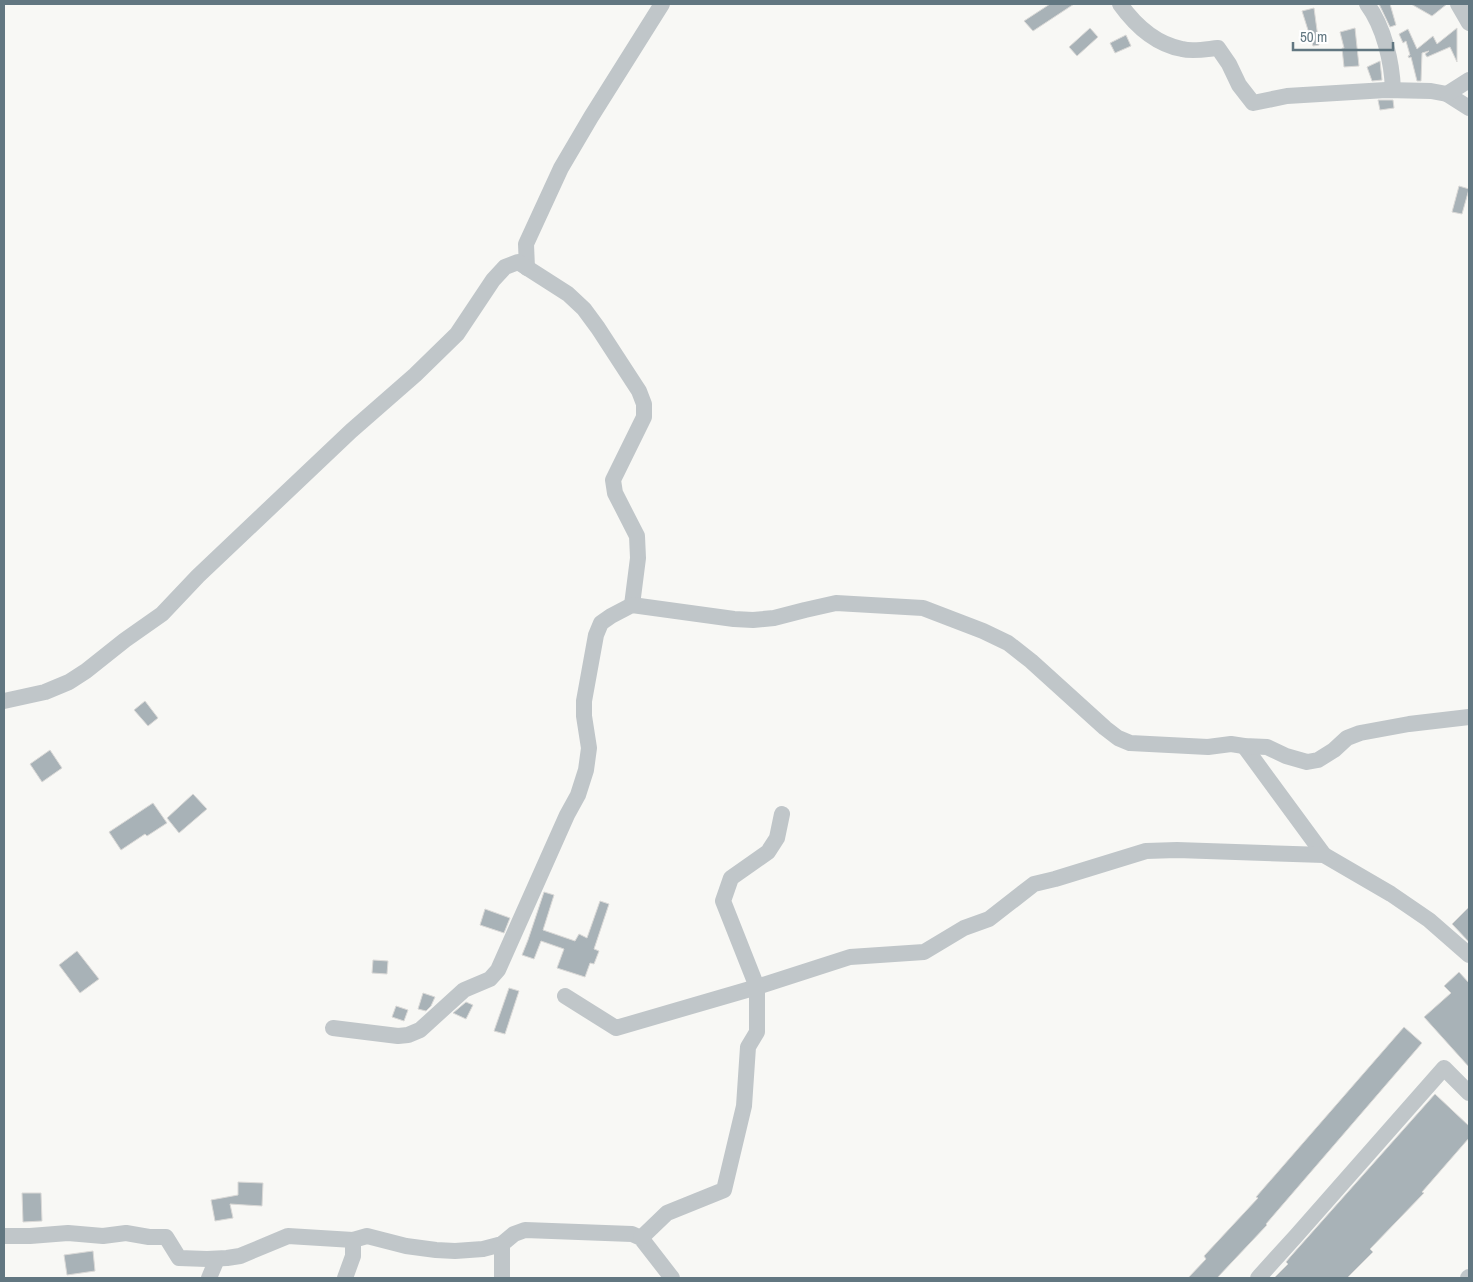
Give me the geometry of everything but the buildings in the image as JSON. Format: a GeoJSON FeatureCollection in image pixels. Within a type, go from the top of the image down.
{"type":"FeatureCollection","features":[{"type":"Feature","properties":{"kind":"street"},"geometry":{"type":"LineString","coordinates":[[528,268],[526,244],[561,168],[662,4]]}},
{"type":"Feature","properties":{"kind":"street"},"geometry":{"type":"LineString","coordinates":[[1120,4],[1130,17],[1157,41],[1183,50],[1218,48],[1229,64],[1239,85],[1253,103],[1287,96],[1393,90],[1431,91],[1447,94],[1469,108]]}},
{"type":"Feature","properties":{"kind":"street"},"geometry":{"type":"LineString","coordinates":[[1367,4],[1375,14],[1385,44],[1393,73],[1393,90]]}},
{"type":"Feature","properties":{"kind":"street"},"geometry":{"type":"LineString","coordinates":[[1458,4],[1469,23]]}},
{"type":"Feature","properties":{"kind":"street"},"geometry":{"type":"LineString","coordinates":[[1447,94],[1469,80]]}},
{"type":"Feature","properties":{"kind":"street"},"geometry":{"type":"LineString","coordinates":[[4,701],[45,692],[69,682],[162,614],[198,576],[344,437],[415,375],[457,334],[493,280],[505,267],[518,262],[568,294],[584,309],[639,391],[644,404],[644,417],[613,480],[615,493],[637,536],[638,558],[632,605]]}},
{"type":"Feature","properties":{"kind":"street"},"geometry":{"type":"LineString","coordinates":[[333,1028],[398,1036],[408,1035],[420,1030],[464,990],[490,979],[498,970],[562,824],[578,794],[586,770],[589,748],[584,716],[584,701],[596,635],[601,623],[632,605],[753,620],[774,618],[836,603],[923,608],[983,631],[1008,644],[1031,661],[1105,728],[1118,738],[1130,743],[1208,747],[1231,744],[1267,747],[1286,756],[1307,762],[1318,760],[1348,738],[1360,733],[1409,724],[1469,717]]}},
{"type":"Feature","properties":{"kind":"street"},"geometry":{"type":"LineString","coordinates":[[1244,746],[1324,855],[1391,894],[1429,920],[1469,952]]}},
{"type":"Feature","properties":{"kind":"street"},"geometry":{"type":"LineString","coordinates":[[641,1238],[667,1213],[724,1190],[744,1106],[748,1047],[757,1032],[757,988],[723,901],[731,878],[768,852],[777,838],[782,814]]}},
{"type":"Feature","properties":{"kind":"street"},"geometry":{"type":"LineString","coordinates":[[565,996],[616,1028],[757,988],[850,957],[924,952],[964,928],[989,919],[1034,884],[1146,851],[1177,850],[1324,855]]}},
{"type":"Feature","properties":{"kind":"street"},"geometry":{"type":"LineString","coordinates":[[1258,1278],[1444,1068],[1469,1093]]}},
{"type":"Feature","properties":{"kind":"street"},"geometry":{"type":"LineString","coordinates":[[4,1236],[74,1233],[104,1236],[126,1233],[149,1237],[166,1237],[179,1258],[217,1259],[240,1256],[288,1236],[353,1240],[367,1236],[406,1246],[455,1251],[482,1249],[502,1244],[514,1234],[525,1230],[632,1234],[641,1238],[672,1278]]}},
{"type":"Feature","properties":{"kind":"street"},"geometry":{"type":"LineString","coordinates":[[345,1278],[353,1256],[353,1240]]}},
{"type":"Feature","properties":{"kind":"street"},"geometry":{"type":"LineString","coordinates":[[502,1244],[502,1278]]}},
{"type":"Feature","properties":{"kind":"street"},"geometry":{"type":"LineString","coordinates":[[209,1278],[217,1259]]}}]}
